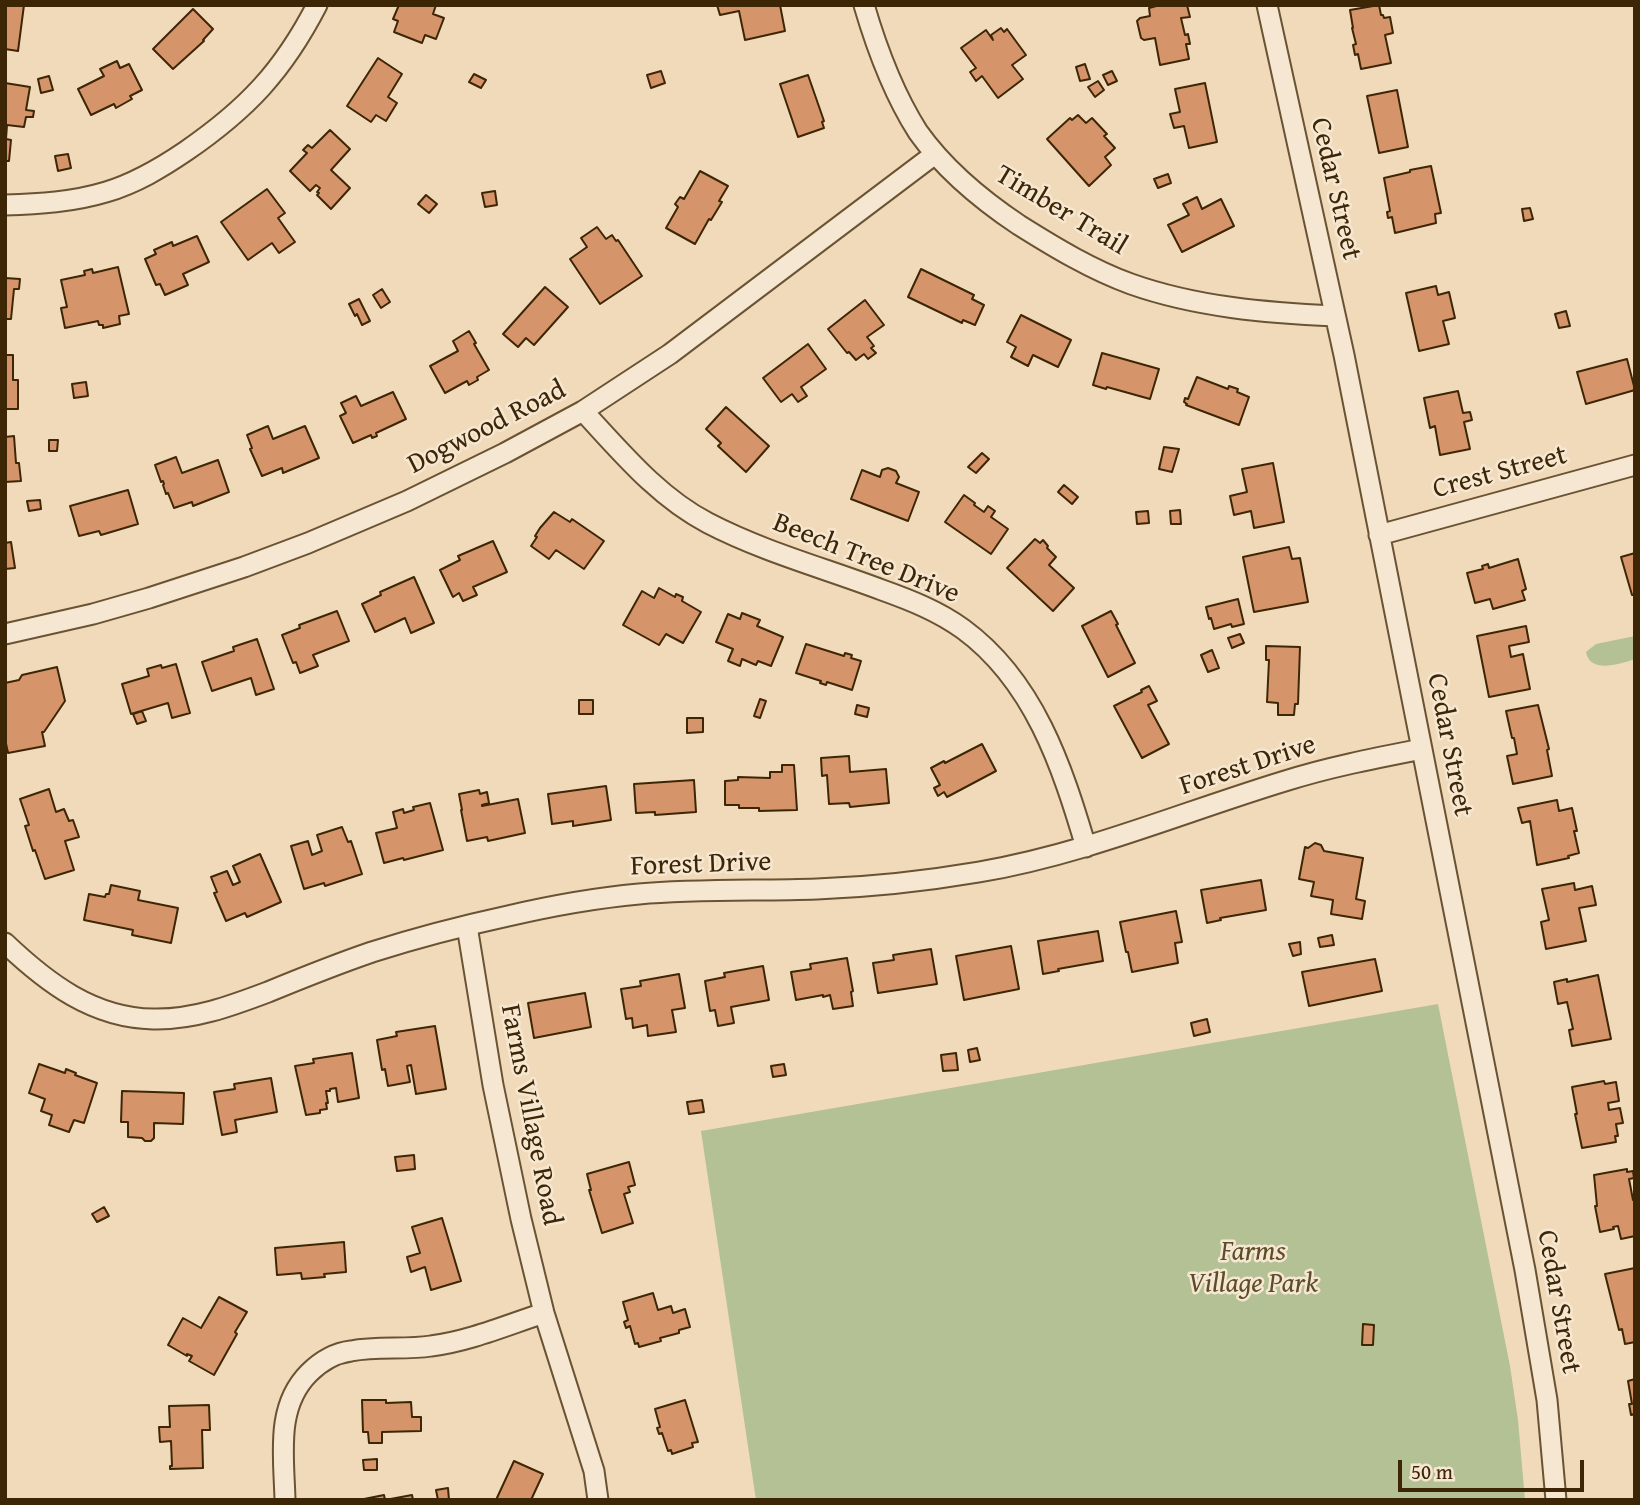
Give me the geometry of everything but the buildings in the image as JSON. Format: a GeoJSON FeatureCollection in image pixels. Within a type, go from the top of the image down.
{"type":"FeatureCollection","features":[{"type":"Feature","properties":{"kind":"street"},"geometry":{"type":"LineString","coordinates":[[5,205],[74,200],[106,192],[164,166],[219,127],[252,98],[287,56],[317,5]]}},
{"type":"Feature","properties":{"kind":"street","name":"Timber Trail"},"geometry":{"type":"LineString","coordinates":[[864,5],[876,42],[917,130],[935,154],[964,184],[998,211],[1070,256],[1124,281],[1160,293],[1202,303],[1254,310],[1335,316]]}},
{"type":"Feature","properties":{"kind":"street","name":"Cedar Street"},"geometry":{"type":"LineString","coordinates":[[1267,5],[1335,316],[1543,1370],[1556,1500]]}},
{"type":"Feature","properties":{"kind":"street","name":"Dogwood Road"},"geometry":{"type":"LineString","coordinates":[[5,634],[93,614],[244,567],[407,501],[475,469],[583,411],[637,376],[695,336],[935,154]]}},
{"type":"Feature","properties":{"kind":"street","name":"Beech Tree Drive"},"geometry":{"type":"LineString","coordinates":[[583,411],[663,493],[707,523],[781,555],[915,602],[948,619],[975,639],[1013,680],[1042,725],[1065,779],[1086,846]]}},
{"type":"Feature","properties":{"kind":"street","name":"Crest Street"},"geometry":{"type":"LineString","coordinates":[[1379,535],[1635,465]]}},
{"type":"Feature","properties":{"kind":"street","name":"Forest Drive"},"geometry":{"type":"LineString","coordinates":[[5,943],[48,982],[98,1009],[152,1019],[191,1016],[244,1000],[372,952],[467,926],[552,907],[640,894],[837,888],[1006,867],[1086,846],[1286,780],[1422,749]]}},
{"type":"Feature","properties":{"kind":"street","name":"Farms Village Road"},"geometry":{"type":"LineString","coordinates":[[467,926],[493,1085],[527,1246],[544,1313],[591,1459],[598,1500]]}},
{"type":"Feature","properties":{"kind":"street"},"geometry":{"type":"LineString","coordinates":[[285,1500],[285,1429],[289,1403],[302,1381],[322,1362],[342,1352],[360,1349],[446,1344],[544,1313]]}},
{"type":"Feature","properties":{"kind":"green space"},"geometry":{"type":"Polygon","coordinates":[[[1635,636],[1635,659],[1606,666],[1599,665],[1589,659],[1586,652],[1596,644],[1635,636]]]}},
{"type":"Feature","properties":{"kind":"green space","name":"Farms Village Park"},"geometry":{"type":"Polygon","coordinates":[[[1438,1004],[1510,1366],[1525,1500],[756,1500],[701,1131],[1438,1004]]]}}]}
